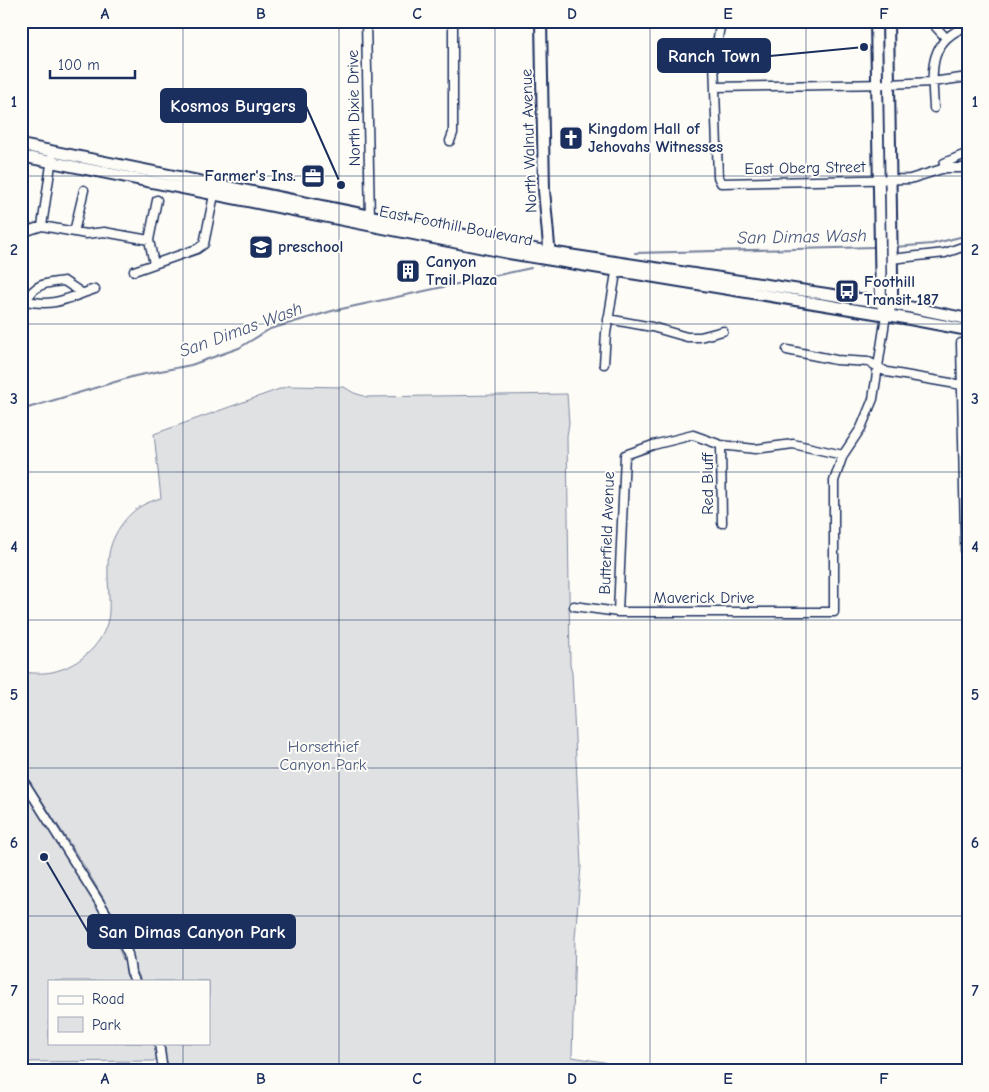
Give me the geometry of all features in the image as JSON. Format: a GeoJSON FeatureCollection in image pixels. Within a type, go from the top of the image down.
{"type":"FeatureCollection","features":[{"type":"Feature","properties":{"kind":"main road","name":"North Walnut Avenue"},"geometry":{"type":"LineString","coordinates":[[541,21],[544,190],[550,256]]}},
{"type":"Feature","properties":{"kind":"main road"},"geometry":{"type":"LineString","coordinates":[[876,21],[877,84],[887,250],[886,315]]}},
{"type":"Feature","properties":{"kind":"main road"},"geometry":{"type":"LineString","coordinates":[[884,181],[888,84],[888,21]]}},
{"type":"Feature","properties":{"kind":"main road","name":"East Foothill Boulevard"},"geometry":{"type":"LineString","coordinates":[[21,145],[215,190]]}},
{"type":"Feature","properties":{"kind":"main road","name":"East Foothill Boulevard"},"geometry":{"type":"LineString","coordinates":[[21,156],[215,190],[370,220],[461,244],[617,267],[968,330]]}},
{"type":"Feature","properties":{"kind":"main road","name":"East Foothill Boulevard"},"geometry":{"type":"LineString","coordinates":[[617,267],[886,303],[968,319]]}},
{"type":"Feature","properties":{"kind":"street","name":"North Dixie Drive"},"geometry":{"type":"LineString","coordinates":[[366,21],[370,220]]}},
{"type":"Feature","properties":{"kind":"street"},"geometry":{"type":"LineString","coordinates":[[450,141],[453,133],[453,21]]}},
{"type":"Feature","properties":{"kind":"street"},"geometry":{"type":"LineString","coordinates":[[721,21],[714,60],[715,87],[888,84],[932,82],[968,77]]}},
{"type":"Feature","properties":{"kind":"street"},"geometry":{"type":"LineString","coordinates":[[934,25],[946,38]]}},
{"type":"Feature","properties":{"kind":"street"},"geometry":{"type":"LineString","coordinates":[[934,108],[932,82],[933,63],[936,52],[946,38],[968,26]]}},
{"type":"Feature","properties":{"kind":"street","name":"East Oberg Street"},"geometry":{"type":"LineString","coordinates":[[715,87],[718,177],[721,182],[884,181],[910,179],[943,169]]}},
{"type":"Feature","properties":{"kind":"street"},"geometry":{"type":"LineString","coordinates":[[42,226],[53,151]]}},
{"type":"Feature","properties":{"kind":"street"},"geometry":{"type":"LineString","coordinates":[[968,152],[944,162],[943,169],[968,168]]}},
{"type":"Feature","properties":{"kind":"street"},"geometry":{"type":"LineString","coordinates":[[74,232],[84,190]]}},
{"type":"Feature","properties":{"kind":"street"},"geometry":{"type":"LineString","coordinates":[[134,270],[196,249],[204,244],[215,190]]}},
{"type":"Feature","properties":{"kind":"street"},"geometry":{"type":"LineString","coordinates":[[154,264],[149,240],[157,200]]}},
{"type":"Feature","properties":{"kind":"street"},"geometry":{"type":"LineString","coordinates":[[21,234],[42,226],[86,234],[104,232],[149,240]]}},
{"type":"Feature","properties":{"kind":"street"},"geometry":{"type":"LineString","coordinates":[[887,250],[945,252],[968,244]]}},
{"type":"Feature","properties":{"kind":"street"},"geometry":{"type":"LineString","coordinates":[[604,364],[608,320],[617,267]]}},
{"type":"Feature","properties":{"kind":"street"},"geometry":{"type":"LineString","coordinates":[[24,302],[35,288],[46,283],[64,280],[82,293]]}},
{"type":"Feature","properties":{"kind":"street"},"geometry":{"type":"LineString","coordinates":[[24,302],[54,303],[95,289]]}},
{"type":"Feature","properties":{"kind":"street"},"geometry":{"type":"LineString","coordinates":[[721,445],[755,449],[794,444],[843,455],[861,428],[873,399],[886,315]]}},
{"type":"Feature","properties":{"kind":"street"},"geometry":{"type":"LineString","coordinates":[[608,320],[652,327],[687,337],[700,337],[723,331]]}},
{"type":"Feature","properties":{"kind":"street"},"geometry":{"type":"LineString","coordinates":[[961,343],[966,584]]}},
{"type":"Feature","properties":{"kind":"street"},"geometry":{"type":"LineString","coordinates":[[787,350],[836,360],[869,362],[887,372],[962,385]]}},
{"type":"Feature","properties":{"kind":"street","name":"Butterfield Avenue"},"geometry":{"type":"LineString","coordinates":[[618,612],[624,455],[653,445],[693,435],[721,445]]}},
{"type":"Feature","properties":{"kind":"street","name":"Red Bluff"},"geometry":{"type":"LineString","coordinates":[[721,445],[722,523]]}},
{"type":"Feature","properties":{"kind":"street","name":"Maverick Drive"},"geometry":{"type":"LineString","coordinates":[[574,606],[618,612],[834,612],[834,481],[843,455]]}},
{"type":"Feature","properties":{"kind":"street"},"geometry":{"type":"LineString","coordinates":[[21,777],[113,924],[128,954],[135,980]]}},
{"type":"Feature","properties":{"kind":"street"},"geometry":{"type":"LineString","coordinates":[[159,1044],[163,1071]]}},
{"type":"Feature","properties":{"kind":"green space","name":"Horsethief Canyon Park"},"geometry":{"type":"Polygon","coordinates":[[[288,386],[344,387],[354,393],[367,397],[567,394],[569,423],[567,436],[570,665],[572,673],[581,866],[575,938],[572,1057],[604,1062],[616,1071],[171,1071],[164,1044],[210,1044],[210,980],[141,980],[119,925],[85,867],[21,768],[21,672],[48,673],[62,669],[82,658],[90,651],[103,633],[109,612],[108,561],[113,540],[131,514],[145,504],[161,498],[154,434],[288,386]]]}},
{"type":"Feature","properties":{"kind":"green space"},"geometry":{"type":"Polygon","coordinates":[[[21,785],[110,928],[132,980],[48,980],[48,1044],[154,1044],[157,1061],[21,1062],[21,785]]]}},
{"type":"Feature","properties":{"kind":"waterway","name":"San Dimas Wash"},"geometry":{"type":"LineString","coordinates":[[895,247],[932,244],[968,235]]}},
{"type":"Feature","properties":{"kind":"waterway","name":"San Dimas Wash"},"geometry":{"type":"LineString","coordinates":[[635,253],[875,247]]}},
{"type":"Feature","properties":{"kind":"waterway","name":"San Dimas Wash"},"geometry":{"type":"LineString","coordinates":[[21,410],[135,376],[191,365],[239,348],[270,329],[332,311],[531,268]]}},
{"type":"Feature","properties":{"kind":"place","name":"Ranch Town"},"geometry":{"type":"Point","coordinates":[864,47]}},
{"type":"Feature","properties":{"kind":"place","name":"Kingdom Hall of Jehovahs Witnesses"},"geometry":{"type":"Point","coordinates":[571,138]}},
{"type":"Feature","properties":{"kind":"place","name":"Farmer's Ins."},"geometry":{"type":"Point","coordinates":[313,176]}},
{"type":"Feature","properties":{"kind":"place","name":"Kosmos Burgers"},"geometry":{"type":"Point","coordinates":[341,185]}},
{"type":"Feature","properties":{"kind":"place","name":"preschool"},"geometry":{"type":"Point","coordinates":[261,247]}},
{"type":"Feature","properties":{"kind":"place","name":"Canyon Trail Plaza"},"geometry":{"type":"Point","coordinates":[408,271]}},
{"type":"Feature","properties":{"kind":"place","name":"Foothill Transit 187"},"geometry":{"type":"Point","coordinates":[847,291]}},
{"type":"Feature","properties":{"kind":"place","name":"San Dimas Canyon Park"},"geometry":{"type":"Point","coordinates":[44,857]}}]}
